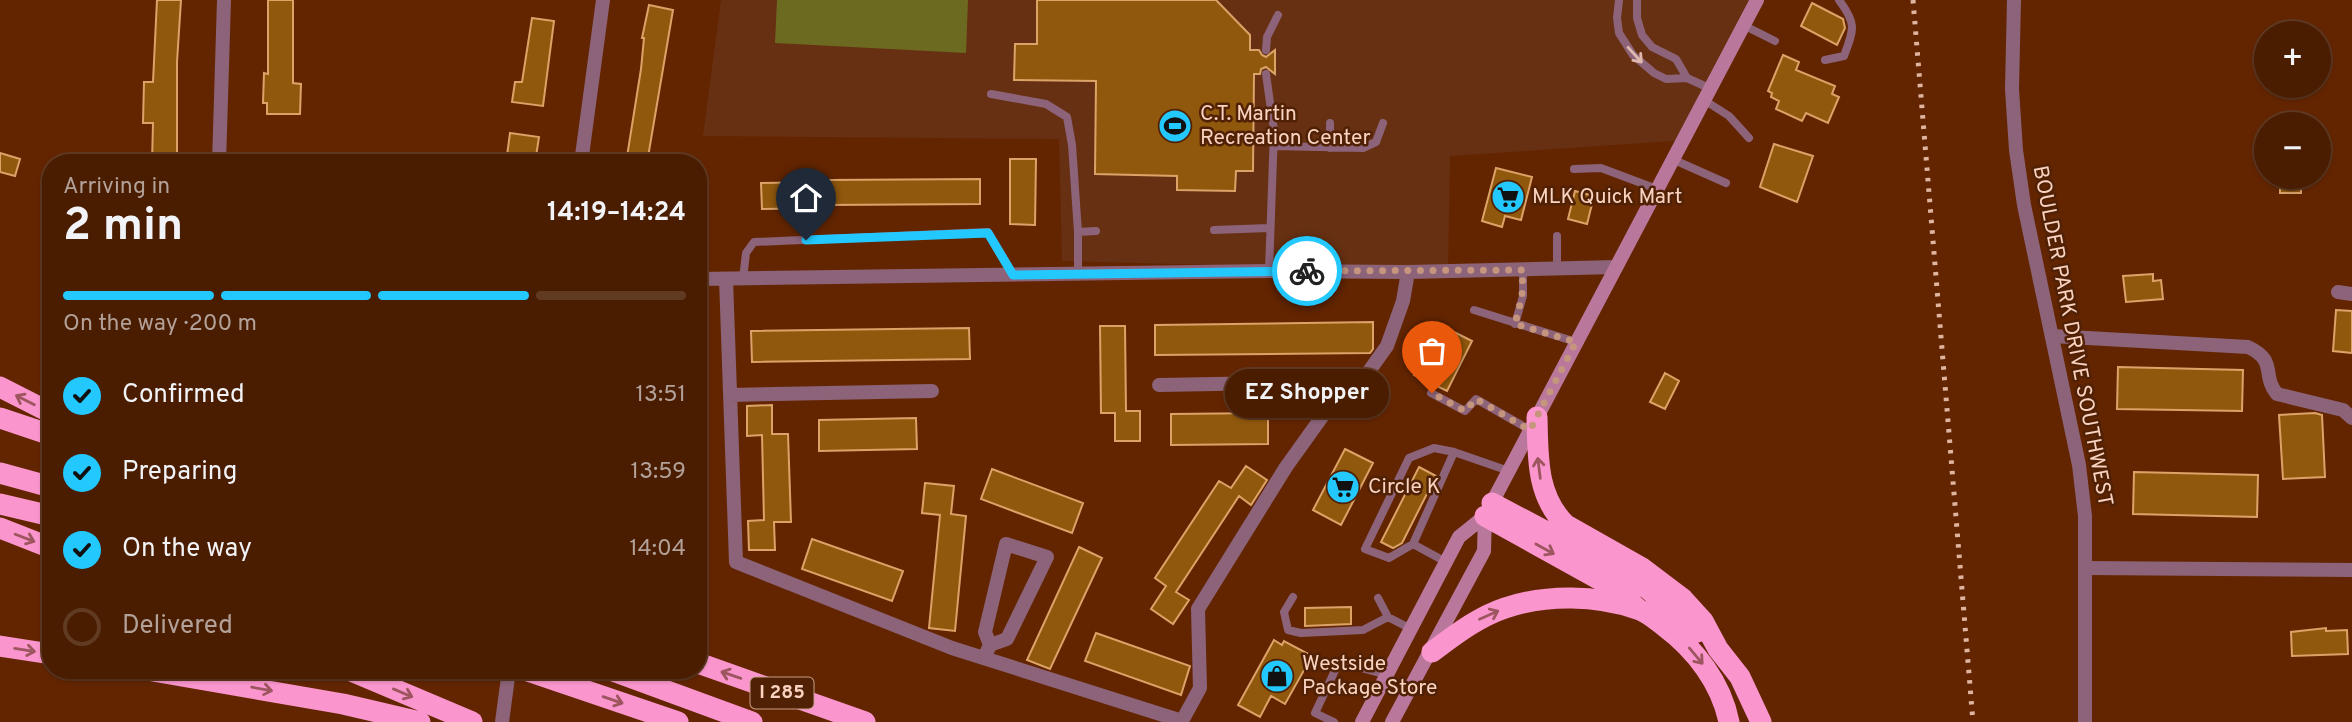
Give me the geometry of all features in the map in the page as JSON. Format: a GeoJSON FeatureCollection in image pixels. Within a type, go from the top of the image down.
{"type":"FeatureCollection","features":[{"type":"Feature","properties":{"kind":"highway"},"geometry":{"type":"LineString","coordinates":[[0,387],[42,408]]}},
{"type":"Feature","properties":{"kind":"highway"},"geometry":{"type":"LineString","coordinates":[[0,418],[42,432]]}},
{"type":"Feature","properties":{"kind":"highway"},"geometry":{"type":"LineString","coordinates":[[1533,424],[1538,468],[1548,502],[1556,516],[1566,525],[1642,568],[1683,599],[1703,621],[1718,649],[1740,677],[1761,722]]}},
{"type":"Feature","properties":{"kind":"highway"},"geometry":{"type":"LineString","coordinates":[[0,473],[42,484]]}},
{"type":"Feature","properties":{"kind":"highway"},"geometry":{"type":"LineString","coordinates":[[0,504],[42,514]]}},
{"type":"Feature","properties":{"kind":"highway"},"geometry":{"type":"LineString","coordinates":[[1488,509],[1581,549],[1648,589],[1718,649]]}},
{"type":"Feature","properties":{"kind":"highway"},"geometry":{"type":"LineString","coordinates":[[1488,509],[1613,587],[1672,632],[1707,670],[1719,691],[1729,722]]}},
{"type":"Feature","properties":{"kind":"highway"},"geometry":{"type":"LineString","coordinates":[[0,528],[42,544]]}},
{"type":"Feature","properties":{"kind":"highway"},"geometry":{"type":"LineString","coordinates":[[1432,652],[1461,630],[1483,618],[1505,608],[1531,602],[1583,598],[1639,609]]}},
{"type":"Feature","properties":{"kind":"highway"},"geometry":{"type":"LineString","coordinates":[[0,646],[42,653]]}},
{"type":"Feature","properties":{"kind":"highway","name":"I 285"},"geometry":{"type":"LineString","coordinates":[[707,666],[865,722]]}},
{"type":"Feature","properties":{"kind":"highway"},"geometry":{"type":"LineString","coordinates":[[199,679],[333,702],[420,722]]}},
{"type":"Feature","properties":{"kind":"highway"},"geometry":{"type":"LineString","coordinates":[[370,679],[465,719]]}},
{"type":"Feature","properties":{"kind":"highway"},"geometry":{"type":"LineString","coordinates":[[552,679],[678,722]]}},
{"type":"Feature","properties":{"kind":"highway"},"geometry":{"type":"LineString","coordinates":[[635,679],[752,722]]}},
{"type":"Feature","properties":{"kind":"main road"},"geometry":{"type":"LineString","coordinates":[[1362,722],[1460,537],[1488,509],[1757,0]]}},
{"type":"Feature","properties":{"kind":"main road"},"geometry":{"type":"LineString","coordinates":[[1392,722],[1484,551],[1488,509]]}},
{"type":"Feature","properties":{"kind":"street"},"geometry":{"type":"LineString","coordinates":[[219,154],[224,0]]}},
{"type":"Feature","properties":{"kind":"street"},"geometry":{"type":"LineString","coordinates":[[582,154],[603,0]]}},
{"type":"Feature","properties":{"kind":"street","name":"BOULDER PARK DRIVE SOUTHWEST"},"geometry":{"type":"LineString","coordinates":[[2014,0],[2012,89],[2016,150],[2024,205],[2080,465],[2085,516],[2085,722]]}},
{"type":"Feature","properties":{"kind":"street"},"geometry":{"type":"LineString","coordinates":[[707,279],[1269,271],[1408,272],[1616,267]]}},
{"type":"Feature","properties":{"kind":"street"},"geometry":{"type":"LineString","coordinates":[[726,279],[736,562],[939,643],[987,652],[1182,721],[1200,688],[1198,609],[1286,467],[1329,407],[1367,374],[1387,346],[1403,301],[1408,272]]}},
{"type":"Feature","properties":{"kind":"street"},"geometry":{"type":"LineString","coordinates":[[2052,336],[2248,347],[2258,352],[2267,362],[2271,383],[2277,394],[2343,410],[2352,418]]}},
{"type":"Feature","properties":{"kind":"street"},"geometry":{"type":"LineString","coordinates":[[1159,385],[1331,382],[1349,390]]}},
{"type":"Feature","properties":{"kind":"street"},"geometry":{"type":"LineString","coordinates":[[730,395],[932,391]]}},
{"type":"Feature","properties":{"kind":"street"},"geometry":{"type":"LineString","coordinates":[[1006,544],[1048,557],[1007,639],[987,652],[985,632],[1006,544]]}},
{"type":"Feature","properties":{"kind":"street"},"geometry":{"type":"LineString","coordinates":[[2086,568],[2352,570]]}},
{"type":"Feature","properties":{"kind":"street"},"geometry":{"type":"LineString","coordinates":[[502,722],[508,679]]}},
{"type":"Feature","properties":{"kind":"lane"},"geometry":{"type":"LineString","coordinates":[[1619,0],[1619,33],[1633,55],[1654,73],[1666,79],[1687,78]]}},
{"type":"Feature","properties":{"kind":"lane"},"geometry":{"type":"LineString","coordinates":[[1637,0],[1637,18],[1643,35],[1652,47],[1675,60],[1687,78],[1749,138]]}},
{"type":"Feature","properties":{"kind":"lane"},"geometry":{"type":"LineString","coordinates":[[1825,60],[1844,56],[1852,35],[1851,17],[1839,0]]}},
{"type":"Feature","properties":{"kind":"lane"},"geometry":{"type":"LineString","coordinates":[[1266,50],[1267,37],[1278,15]]}},
{"type":"Feature","properties":{"kind":"lane"},"geometry":{"type":"LineString","coordinates":[[1743,25],[1775,41]]}},
{"type":"Feature","properties":{"kind":"lane"},"geometry":{"type":"LineString","coordinates":[[1266,74],[1274,131],[1269,271]]}},
{"type":"Feature","properties":{"kind":"lane"},"geometry":{"type":"LineString","coordinates":[[991,94],[1046,104],[1067,117],[1072,145],[1078,274]]}},
{"type":"Feature","properties":{"kind":"lane"},"geometry":{"type":"LineString","coordinates":[[1330,123],[1330,148]]}},
{"type":"Feature","properties":{"kind":"lane"},"geometry":{"type":"LineString","coordinates":[[1274,146],[1363,148],[1376,142],[1383,123]]}},
{"type":"Feature","properties":{"kind":"lane"},"geometry":{"type":"LineString","coordinates":[[1672,159],[1726,183]]}},
{"type":"Feature","properties":{"kind":"lane"},"geometry":{"type":"LineString","coordinates":[[1573,169],[1601,167],[1657,188]]}},
{"type":"Feature","properties":{"kind":"lane"},"geometry":{"type":"LineString","coordinates":[[1214,230],[1269,228]]}},
{"type":"Feature","properties":{"kind":"lane"},"geometry":{"type":"LineString","coordinates":[[1078,232],[1096,231]]}},
{"type":"Feature","properties":{"kind":"lane"},"geometry":{"type":"LineString","coordinates":[[743,279],[746,253],[754,242],[988,233],[1013,275]]}},
{"type":"Feature","properties":{"kind":"lane"},"geometry":{"type":"LineString","coordinates":[[1557,236],[1557,270]]}},
{"type":"Feature","properties":{"kind":"lane"},"geometry":{"type":"LineString","coordinates":[[1515,324],[1522,296],[1523,270]]}},
{"type":"Feature","properties":{"kind":"lane"},"geometry":{"type":"LineString","coordinates":[[1474,310],[1576,342]]}},
{"type":"Feature","properties":{"kind":"lane"},"geometry":{"type":"LineString","coordinates":[[1432,393],[1465,411],[1476,399],[1533,424]]}},
{"type":"Feature","properties":{"kind":"lane"},"geometry":{"type":"LineString","coordinates":[[1454,452],[1413,544],[1389,558],[1365,549],[1409,458],[1434,448],[1454,452],[1508,471]]}},
{"type":"Feature","properties":{"kind":"lane"},"geometry":{"type":"LineString","coordinates":[[1413,544],[1446,562]]}},
{"type":"Feature","properties":{"kind":"lane"},"geometry":{"type":"LineString","coordinates":[[1293,597],[1284,612],[1288,630],[1301,633],[1363,630],[1388,617]]}},
{"type":"Feature","properties":{"kind":"lane"},"geometry":{"type":"LineString","coordinates":[[1378,598],[1388,617],[1410,629]]}},
{"type":"Feature","properties":{"kind":"lane"},"geometry":{"type":"LineString","coordinates":[[1334,722],[1315,713],[1339,662],[1387,675]]}},
{"type":"Feature","properties":{"kind":"shaded area"},"geometry":{"type":"Polygon","coordinates":[[[721,0],[1764,0],[1688,140],[1450,156],[1448,271],[1062,261],[1059,139],[703,136],[721,0]]]}},
{"type":"Feature","properties":{"kind":"shaded area"},"geometry":{"type":"Polygon","coordinates":[[[777,0],[968,0],[966,53],[775,43],[777,0]]]}},
{"type":"Feature","properties":{"kind":"building"},"geometry":{"type":"Polygon","coordinates":[[[157,0],[181,0],[177,62],[177,154],[152,154],[153,123],[143,123],[144,82],[153,82],[157,0]]]}},
{"type":"Feature","properties":{"kind":"building"},"geometry":{"type":"Polygon","coordinates":[[[268,0],[293,0],[293,83],[301,84],[300,114],[267,114],[267,103],[263,103],[264,73],[268,74],[268,0]]]}},
{"type":"Feature","properties":{"kind":"building","name":"C.T. Martin Recreation Center"},"geometry":{"type":"Polygon","coordinates":[[[1037,0],[1216,0],[1250,35],[1250,50],[1259,50],[1266,57],[1275,50],[1275,74],[1266,67],[1261,69],[1260,74],[1254,74],[1253,171],[1236,171],[1235,191],[1177,190],[1177,176],[1095,174],[1096,81],[1014,80],[1015,44],[1037,44],[1037,0]]]}},
{"type":"Feature","properties":{"kind":"building"},"geometry":{"type":"Polygon","coordinates":[[[1812,3],[1843,19],[1845,28],[1837,45],[1801,26],[1812,3]]]}},
{"type":"Feature","properties":{"kind":"building"},"geometry":{"type":"Polygon","coordinates":[[[649,5],[673,10],[649,154],[627,154],[641,69],[642,38],[649,5]]]}},
{"type":"Feature","properties":{"kind":"building"},"geometry":{"type":"Polygon","coordinates":[[[532,18],[554,21],[543,106],[512,102],[515,82],[522,82],[532,18]]]}},
{"type":"Feature","properties":{"kind":"building"},"geometry":{"type":"Polygon","coordinates":[[[1783,55],[1799,62],[1796,70],[1835,86],[1832,94],[1839,97],[1828,123],[1806,113],[1802,121],[1776,109],[1779,101],[1771,97],[1772,93],[1768,91],[1783,55]]]}},
{"type":"Feature","properties":{"kind":"building"},"geometry":{"type":"Polygon","coordinates":[[[510,133],[539,137],[536,154],[507,154],[510,133]]]}},
{"type":"Feature","properties":{"kind":"building"},"geometry":{"type":"Polygon","coordinates":[[[1774,144],[1813,156],[1797,202],[1760,187],[1774,144]]]}},
{"type":"Feature","properties":{"kind":"building"},"geometry":{"type":"Polygon","coordinates":[[[0,153],[20,159],[15,176],[0,172],[0,153]]]}},
{"type":"Feature","properties":{"kind":"building"},"geometry":{"type":"Polygon","coordinates":[[[1010,159],[1036,159],[1035,225],[1010,224],[1010,159]]]}},
{"type":"Feature","properties":{"kind":"building","name":"MLK Quick Mart"},"geometry":{"type":"Polygon","coordinates":[[[1496,168],[1532,177],[1521,220],[1505,216],[1502,227],[1482,221],[1496,168]]]}},
{"type":"Feature","properties":{"kind":"building"},"geometry":{"type":"Polygon","coordinates":[[[980,179],[980,204],[826,205],[826,208],[762,209],[761,183],[980,179]]]}},
{"type":"Feature","properties":{"kind":"building"},"geometry":{"type":"Polygon","coordinates":[[[2280,189],[2301,189],[2301,193],[2280,193],[2280,189]]]}},
{"type":"Feature","properties":{"kind":"building"},"geometry":{"type":"Polygon","coordinates":[[[1575,191],[1594,196],[1587,224],[1568,219],[1575,191]]]}},
{"type":"Feature","properties":{"kind":"building"},"geometry":{"type":"Polygon","coordinates":[[[2153,274],[2153,281],[2161,280],[2163,299],[2126,302],[2123,276],[2153,274]]]}},
{"type":"Feature","properties":{"kind":"building"},"geometry":{"type":"Polygon","coordinates":[[[2336,310],[2352,311],[2352,353],[2333,351],[2336,310]]]}},
{"type":"Feature","properties":{"kind":"building"},"geometry":{"type":"Polygon","coordinates":[[[1373,322],[1373,349],[1370,353],[1155,355],[1155,325],[1373,322]]]}},
{"type":"Feature","properties":{"kind":"building"},"geometry":{"type":"Polygon","coordinates":[[[1438,324],[1472,341],[1447,391],[1414,375],[1438,324]]]}},
{"type":"Feature","properties":{"kind":"building"},"geometry":{"type":"Polygon","coordinates":[[[1100,326],[1125,326],[1126,411],[1140,411],[1140,441],[1115,441],[1115,413],[1101,413],[1100,326]]]}},
{"type":"Feature","properties":{"kind":"building"},"geometry":{"type":"Polygon","coordinates":[[[969,328],[970,359],[752,362],[751,331],[969,328]]]}},
{"type":"Feature","properties":{"kind":"building"},"geometry":{"type":"Polygon","coordinates":[[[2118,367],[2243,370],[2242,411],[2117,409],[2118,367]]]}},
{"type":"Feature","properties":{"kind":"building"},"geometry":{"type":"Polygon","coordinates":[[[1665,373],[1679,381],[1665,409],[1650,402],[1665,373]]]}},
{"type":"Feature","properties":{"kind":"building"},"geometry":{"type":"Polygon","coordinates":[[[772,405],[772,434],[788,434],[791,522],[774,522],[775,550],[749,550],[748,521],[764,520],[762,435],[747,436],[747,406],[772,405]]]}},
{"type":"Feature","properties":{"kind":"building"},"geometry":{"type":"Polygon","coordinates":[[[1268,413],[1268,444],[1171,445],[1171,414],[1268,413]]]}},
{"type":"Feature","properties":{"kind":"building"},"geometry":{"type":"Polygon","coordinates":[[[2279,415],[2322,415],[2325,477],[2283,479],[2279,415]]]}},
{"type":"Feature","properties":{"kind":"building"},"geometry":{"type":"Polygon","coordinates":[[[916,418],[917,449],[819,451],[819,420],[916,418]]]}},
{"type":"Feature","properties":{"kind":"building","name":"Circle K"},"geometry":{"type":"Polygon","coordinates":[[[1345,449],[1373,463],[1341,525],[1313,510],[1345,449]]]}},
{"type":"Feature","properties":{"kind":"building"},"geometry":{"type":"Polygon","coordinates":[[[1246,466],[1267,480],[1251,505],[1239,496],[1176,592],[1189,600],[1173,624],[1151,609],[1166,586],[1155,578],[1219,481],[1231,488],[1246,466]]]}},
{"type":"Feature","properties":{"kind":"building"},"geometry":{"type":"Polygon","coordinates":[[[1419,467],[1436,476],[1402,543],[1393,548],[1381,542],[1419,467]]]}},
{"type":"Feature","properties":{"kind":"building"},"geometry":{"type":"Polygon","coordinates":[[[992,469],[1083,503],[1072,533],[981,499],[992,469]]]}},
{"type":"Feature","properties":{"kind":"building"},"geometry":{"type":"Polygon","coordinates":[[[2134,472],[2258,475],[2257,517],[2133,514],[2134,472]]]}},
{"type":"Feature","properties":{"kind":"building"},"geometry":{"type":"Polygon","coordinates":[[[925,483],[954,486],[951,514],[966,516],[955,631],[929,628],[940,515],[922,513],[925,483]]]}},
{"type":"Feature","properties":{"kind":"building"},"geometry":{"type":"Polygon","coordinates":[[[812,539],[903,571],[892,601],[802,569],[812,539]]]}},
{"type":"Feature","properties":{"kind":"building"},"geometry":{"type":"Polygon","coordinates":[[[1079,547],[1102,558],[1050,669],[1027,660],[1079,547]]]}},
{"type":"Feature","properties":{"kind":"building"},"geometry":{"type":"Polygon","coordinates":[[[1351,607],[1351,624],[1305,626],[1305,608],[1351,607]]]}},
{"type":"Feature","properties":{"kind":"building"},"geometry":{"type":"Polygon","coordinates":[[[2326,628],[2326,631],[2347,630],[2348,654],[2292,656],[2291,632],[2326,628]]]}},
{"type":"Feature","properties":{"kind":"building"},"geometry":{"type":"Polygon","coordinates":[[[1096,633],[1190,666],[1181,695],[1085,661],[1096,633]]]}},
{"type":"Feature","properties":{"kind":"building","name":"Westside Package Store"},"geometry":{"type":"Polygon","coordinates":[[[1274,640],[1282,645],[1284,641],[1312,656],[1285,704],[1271,696],[1260,717],[1238,705],[1274,640]]]}},
{"type":"Feature","properties":{"kind":"railway"},"geometry":{"type":"LineString","coordinates":[[1913,0],[1973,722]]}},
{"type":"Feature","properties":{"kind":"way so far"},"geometry":{"type":"LineString","coordinates":[[1307,271],[1523,270],[1522,296],[1515,324],[1576,342],[1530,430],[1476,399],[1465,411],[1432,393]]}},
{"type":"Feature","properties":{"kind":"place","name":"C.T. Martin Recreation Center"},"geometry":{"type":"Point","coordinates":[1175,126]}},
{"type":"Feature","properties":{"kind":"place","name":"MLK Quick Mart"},"geometry":{"type":"Point","coordinates":[1508,197]}},
{"type":"Feature","properties":{"kind":"place","name":"EZ Shopper"},"geometry":{"type":"Point","coordinates":[1432,393]}},
{"type":"Feature","properties":{"kind":"place","name":"Circle K"},"geometry":{"type":"Point","coordinates":[1343,487]}},
{"type":"Feature","properties":{"kind":"place","name":"Westside Package Store"},"geometry":{"type":"Point","coordinates":[1277,676]}},
{"type":"Feature","properties":{"kind":"route"},"geometry":{"type":"LineString","coordinates":[[806,240],[988,233],[1013,275],[1307,271]]}}]}
